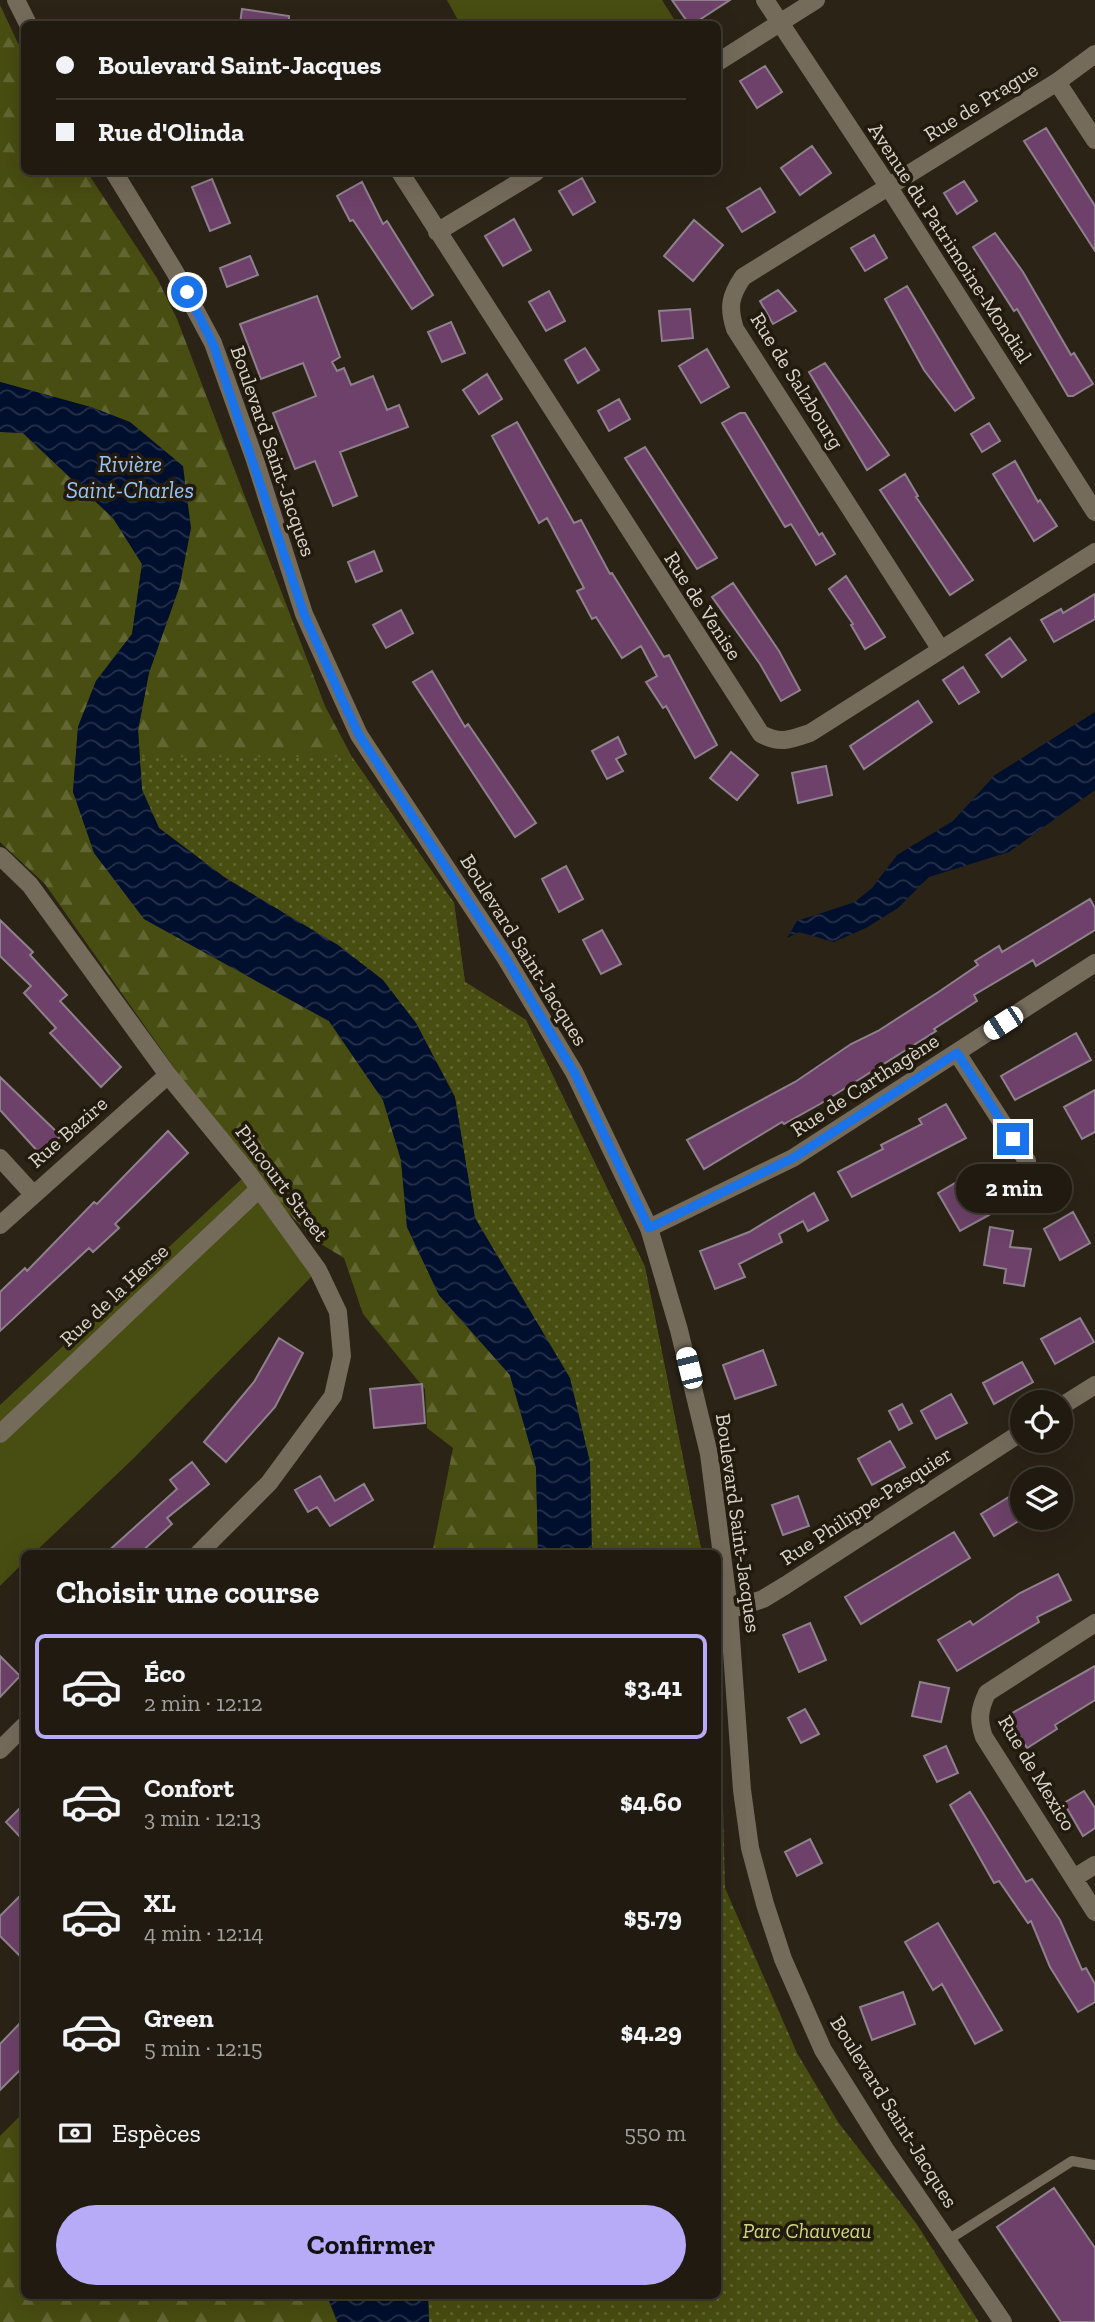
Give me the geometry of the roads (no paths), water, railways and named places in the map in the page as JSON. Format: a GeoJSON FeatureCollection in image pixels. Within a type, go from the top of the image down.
{"type":"FeatureCollection","features":[{"type":"Feature","properties":{"kind":"street"},"geometry":{"type":"LineString","coordinates":[[16,0],[26,21]]}},
{"type":"Feature","properties":{"kind":"street","name":"Avenue du Patrimoine-Mondial"},"geometry":{"type":"LineString","coordinates":[[765,0],[888,186],[1095,512]]}},
{"type":"Feature","properties":{"kind":"street"},"geometry":{"type":"LineString","coordinates":[[721,60],[816,0]]}},
{"type":"Feature","properties":{"kind":"street","name":"Rue de Prague"},"geometry":{"type":"LineString","coordinates":[[888,186],[1057,82],[1095,54]]}},
{"type":"Feature","properties":{"kind":"street"},"geometry":{"type":"LineString","coordinates":[[1057,82],[1095,140]]}},
{"type":"Feature","properties":{"kind":"street","name":"Boulevard Saint-Jacques"},"geometry":{"type":"LineString","coordinates":[[116,175],[175,272],[213,344],[304,614],[359,735],[505,957],[574,1072],[649,1228],[679,1330],[709,1454],[730,1610],[736,1732],[750,1848],[783,1959],[824,2050],[885,2149],[1003,2322]]}},
{"type":"Feature","properties":{"kind":"street","name":"Rue de Venise"},"geometry":{"type":"LineString","coordinates":[[402,175],[761,734],[775,742],[810,733],[1095,552]]}},
{"type":"Feature","properties":{"kind":"street"},"geometry":{"type":"LineString","coordinates":[[437,232],[531,175]]}},
{"type":"Feature","properties":{"kind":"street","name":"Rue de Salzbourg"},"geometry":{"type":"LineString","coordinates":[[888,186],[743,277],[733,291],[729,306],[735,329],[941,650]]}},
{"type":"Feature","properties":{"kind":"street","name":"Pincourt Street"},"geometry":{"type":"LineString","coordinates":[[0,856],[30,885],[168,1075],[259,1189],[318,1270],[338,1312],[342,1356],[333,1396],[277,1472],[202,1550]]}},
{"type":"Feature","properties":{"kind":"street","name":"Rue de Carthagène"},"geometry":{"type":"LineString","coordinates":[[649,1228],[793,1158],[1095,963]]}},
{"type":"Feature","properties":{"kind":"street"},"geometry":{"type":"LineString","coordinates":[[957,1053],[1027,1161]]}},
{"type":"Feature","properties":{"kind":"street","name":"Rue Bazire"},"geometry":{"type":"LineString","coordinates":[[0,1225],[168,1075]]}},
{"type":"Feature","properties":{"kind":"street"},"geometry":{"type":"LineString","coordinates":[[0,1158],[33,1194]]}},
{"type":"Feature","properties":{"kind":"street","name":"Rue de la Herse"},"geometry":{"type":"LineString","coordinates":[[0,1434],[259,1189]]}},
{"type":"Feature","properties":{"kind":"street"},"geometry":{"type":"LineString","coordinates":[[1073,1399],[1095,1385]]}},
{"type":"Feature","properties":{"kind":"street","name":"Rue Philippe-Pasquier"},"geometry":{"type":"LineString","coordinates":[[730,1610],[763,1599],[786,1586],[1010,1440]]}},
{"type":"Feature","properties":{"kind":"street","name":"Rue de Mexico"},"geometry":{"type":"LineString","coordinates":[[1095,1623],[987,1693],[980,1708],[979,1723],[984,1737],[1095,1912]]}},
{"type":"Feature","properties":{"kind":"street"},"geometry":{"type":"LineString","coordinates":[[0,1750],[21,1729]]}},
{"type":"Feature","properties":{"kind":"street"},"geometry":{"type":"LineString","coordinates":[[1074,1878],[1095,1864]]}},
{"type":"Feature","properties":{"kind":"lane"},"geometry":{"type":"LineString","coordinates":[[948,2240],[1072,2161],[1095,2165]]}},
{"type":"Feature","properties":{"kind":"water","name":"Rivière Saint-Charles"},"geometry":{"type":"Polygon","coordinates":[[[0,382],[94,408],[130,422],[183,466],[191,528],[180,585],[149,673],[138,730],[142,790],[159,828],[224,877],[338,945],[383,980],[416,1023],[455,1098],[475,1218],[570,1378],[590,1462],[592,1550],[538,1550],[536,1467],[510,1375],[439,1295],[407,1227],[401,1160],[383,1100],[329,1021],[144,919],[94,853],[73,792],[78,727],[96,681],[132,634],[142,564],[113,518],[23,433],[0,432],[0,382]]]}},
{"type":"Feature","properties":{"kind":"water"},"geometry":{"type":"Polygon","coordinates":[[[1095,712],[1095,790],[1009,852],[929,877],[898,908],[866,928],[834,942],[799,932],[787,938],[797,921],[855,902],[872,888],[897,855],[953,821],[995,775],[1095,712]]]}},
{"type":"Feature","properties":{"kind":"water"},"geometry":{"type":"Polygon","coordinates":[[[328,2299],[428,2299],[429,2322],[338,2322],[328,2299]]]}},
{"type":"Feature","properties":{"kind":"park label","name":"Parc Chauveau"},"geometry":{"type":"Point","coordinates":[807,2231]}}]}
